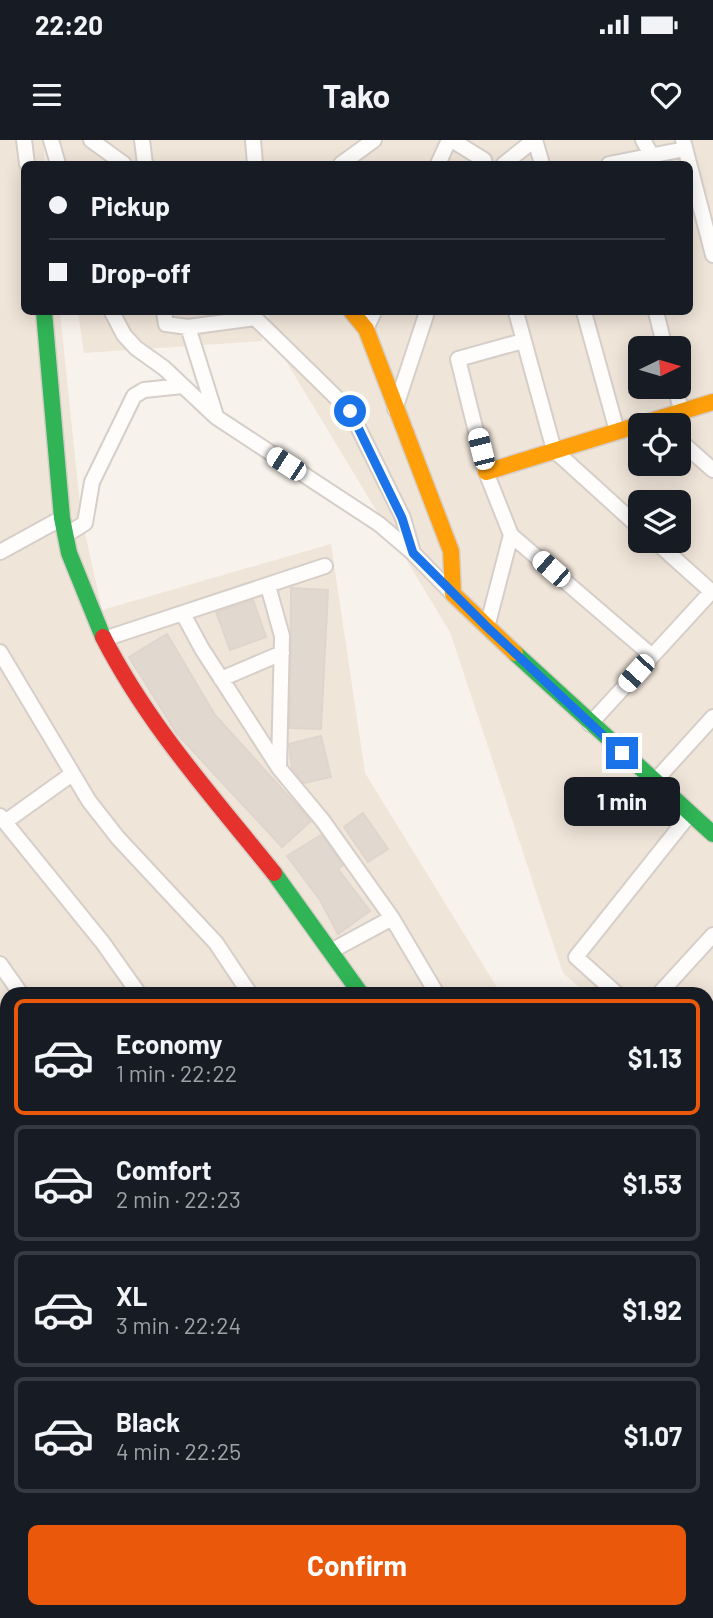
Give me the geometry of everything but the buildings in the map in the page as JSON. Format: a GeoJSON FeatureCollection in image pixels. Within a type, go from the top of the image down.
{"type":"FeatureCollection","features":[{"type":"Feature","properties":{"kind":"street"},"geometry":{"type":"LineString","coordinates":[[24,140],[27,161]]}},
{"type":"Feature","properties":{"kind":"street"},"geometry":{"type":"LineString","coordinates":[[51,140],[57,161]]}},
{"type":"Feature","properties":{"kind":"street"},"geometry":{"type":"LineString","coordinates":[[91,140],[120,161]]}},
{"type":"Feature","properties":{"kind":"street"},"geometry":{"type":"LineString","coordinates":[[142,140],[145,161]]}},
{"type":"Feature","properties":{"kind":"street"},"geometry":{"type":"LineString","coordinates":[[345,161],[374,140]]}},
{"type":"Feature","properties":{"kind":"street"},"geometry":{"type":"LineString","coordinates":[[440,161],[450,140],[480,161]]}},
{"type":"Feature","properties":{"kind":"street"},"geometry":{"type":"LineString","coordinates":[[508,161],[535,140],[541,161]]}},
{"type":"Feature","properties":{"kind":"street"},"geometry":{"type":"LineString","coordinates":[[643,140],[652,156]]}},
{"type":"Feature","properties":{"kind":"street"},"geometry":{"type":"LineString","coordinates":[[254,141],[256,161]]}},
{"type":"Feature","properties":{"kind":"street"},"geometry":{"type":"LineString","coordinates":[[628,161],[684,145]]}},
{"type":"Feature","properties":{"kind":"street"},"geometry":{"type":"LineString","coordinates":[[693,178],[713,255]]}},
{"type":"Feature","properties":{"kind":"street"},"geometry":{"type":"LineString","coordinates":[[44,315],[62,518],[81,590],[104,639],[139,701],[174,750],[288,890],[356,987]]}},
{"type":"Feature","properties":{"kind":"street"},"geometry":{"type":"LineString","coordinates":[[114,315],[124,335],[136,348],[216,417],[379,524],[413,553],[590,724],[713,834]]}},
{"type":"Feature","properties":{"kind":"street"},"geometry":{"type":"LineString","coordinates":[[164,315],[166,324],[188,327],[256,315],[350,411],[402,518],[413,553]]}},
{"type":"Feature","properties":{"kind":"street"},"geometry":{"type":"LineString","coordinates":[[354,315],[366,329],[451,551],[453,594]]}},
{"type":"Feature","properties":{"kind":"street"},"geometry":{"type":"LineString","coordinates":[[366,329],[373,315]]}},
{"type":"Feature","properties":{"kind":"street"},"geometry":{"type":"LineString","coordinates":[[395,409],[426,315]]}},
{"type":"Feature","properties":{"kind":"street"},"geometry":{"type":"LineString","coordinates":[[517,315],[554,450],[628,517]]}},
{"type":"Feature","properties":{"kind":"street"},"geometry":{"type":"LineString","coordinates":[[585,315],[617,431]]}},
{"type":"Feature","properties":{"kind":"street"},"geometry":{"type":"LineString","coordinates":[[657,315],[662,336]]}},
{"type":"Feature","properties":{"kind":"street"},"geometry":{"type":"LineString","coordinates":[[188,327],[216,417]]}},
{"type":"Feature","properties":{"kind":"street"},"geometry":{"type":"LineString","coordinates":[[523,341],[458,359],[486,472],[510,535],[651,655]]}},
{"type":"Feature","properties":{"kind":"street"},"geometry":{"type":"LineString","coordinates":[[66,535],[85,523],[93,482],[134,396],[144,390],[183,386]]}},
{"type":"Feature","properties":{"kind":"street"},"geometry":{"type":"LineString","coordinates":[[678,399],[682,412],[713,402]]}},
{"type":"Feature","properties":{"kind":"street"},"geometry":{"type":"LineString","coordinates":[[486,472],[628,429]]}},
{"type":"Feature","properties":{"kind":"street"},"geometry":{"type":"LineString","coordinates":[[691,451],[713,470]]}},
{"type":"Feature","properties":{"kind":"street"},"geometry":{"type":"LineString","coordinates":[[0,552],[62,518]]}},
{"type":"Feature","properties":{"kind":"street"},"geometry":{"type":"LineString","coordinates":[[487,627],[510,535]]}},
{"type":"Feature","properties":{"kind":"street"},"geometry":{"type":"LineString","coordinates":[[590,724],[712,592],[668,553]]}},
{"type":"Feature","properties":{"kind":"street"},"geometry":{"type":"LineString","coordinates":[[104,639],[325,566]]}},
{"type":"Feature","properties":{"kind":"street"},"geometry":{"type":"LineString","coordinates":[[268,586],[282,636],[279,768]]}},
{"type":"Feature","properties":{"kind":"street"},"geometry":{"type":"LineString","coordinates":[[183,614],[221,679],[279,768],[323,821],[392,918],[433,987]]}},
{"type":"Feature","properties":{"kind":"street"},"geometry":{"type":"LineString","coordinates":[[0,653],[72,774],[118,838],[216,943],[245,987]]}},
{"type":"Feature","properties":{"kind":"street"},"geometry":{"type":"LineString","coordinates":[[221,679],[282,653]]}},
{"type":"Feature","properties":{"kind":"street"},"geometry":{"type":"LineString","coordinates":[[654,782],[713,717]]}},
{"type":"Feature","properties":{"kind":"street"},"geometry":{"type":"LineString","coordinates":[[72,774],[2,819],[134,987]]}},
{"type":"Feature","properties":{"kind":"street"},"geometry":{"type":"LineString","coordinates":[[609,987],[576,957],[690,814]]}},
{"type":"Feature","properties":{"kind":"street"},"geometry":{"type":"LineString","coordinates":[[331,951],[392,918]]}},
{"type":"Feature","properties":{"kind":"street"},"geometry":{"type":"LineString","coordinates":[[665,987],[713,935]]}},
{"type":"Feature","properties":{"kind":"street"},"geometry":{"type":"LineString","coordinates":[[0,964],[16,987]]}},
{"type":"Feature","properties":{"kind":"shaded area"},"geometry":{"type":"Polygon","coordinates":[[[0,140],[43,140],[45,161],[21,161],[21,315],[60,315],[81,515],[102,610],[331,544],[365,773],[497,987],[0,987],[0,140]]]}},
{"type":"Feature","properties":{"kind":"shaded area"},"geometry":{"type":"Polygon","coordinates":[[[57,140],[713,140],[713,987],[579,987],[563,973],[450,632],[275,343],[269,315],[693,315],[693,161],[60,161],[57,140]]]}},
{"type":"Feature","properties":{"kind":"shaded area"},"geometry":{"type":"Polygon","coordinates":[[[78,315],[260,315],[262,341],[84,353],[78,315]]]}},
{"type":"Feature","properties":{"kind":"traffic: fast"},"geometry":{"type":"LineString","coordinates":[[44,315],[62,518],[69,553],[103,637]]}},
{"type":"Feature","properties":{"kind":"traffic: fast"},"geometry":{"type":"LineString","coordinates":[[515,653],[713,834]]}},
{"type":"Feature","properties":{"kind":"traffic: fast"},"geometry":{"type":"LineString","coordinates":[[274,873],[356,987]]}},
{"type":"Feature","properties":{"kind":"traffic: slow"},"geometry":{"type":"LineString","coordinates":[[354,315],[366,329],[451,551],[453,594],[515,653]]}},
{"type":"Feature","properties":{"kind":"traffic: slow"},"geometry":{"type":"LineString","coordinates":[[486,472],[713,402]]}},
{"type":"Feature","properties":{"kind":"traffic: jam"},"geometry":{"type":"LineString","coordinates":[[103,637],[161,730],[274,873]]}},
{"type":"Feature","properties":{"kind":"route"},"geometry":{"type":"LineString","coordinates":[[350,411],[402,518],[413,553],[487,627],[622,753]]}}]}
